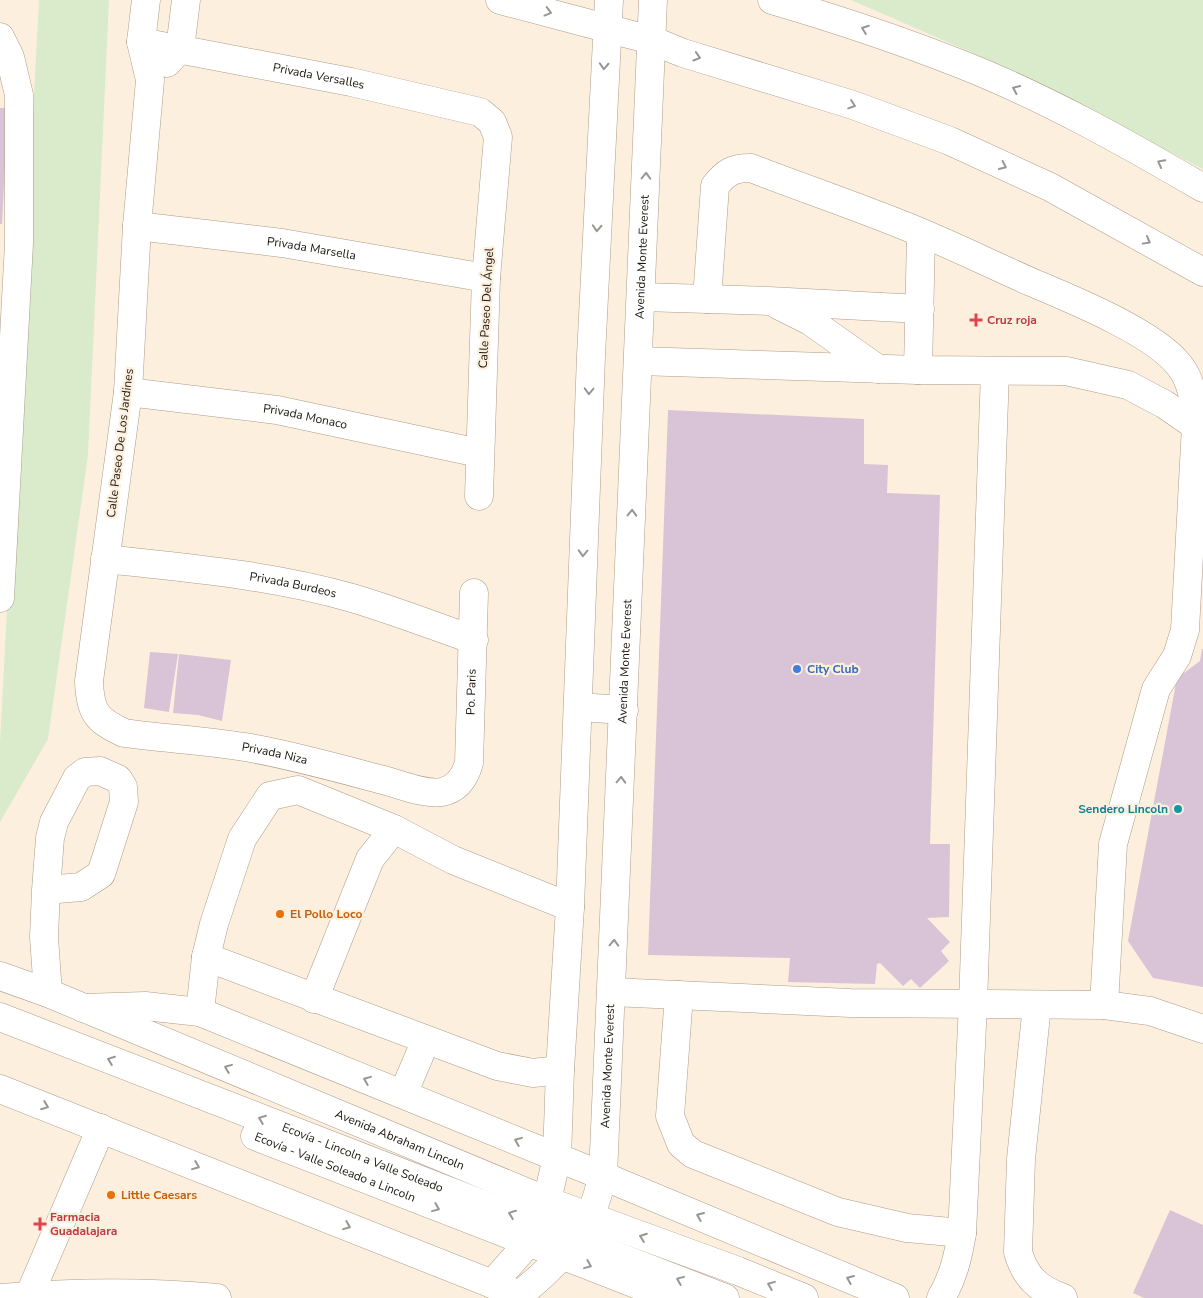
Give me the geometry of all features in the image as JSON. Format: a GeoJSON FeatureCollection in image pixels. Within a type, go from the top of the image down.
{"type":"FeatureCollection","features":[{"type":"Feature","properties":{"kind":"street","name":"Calle Paseo De Los Jardines"},"geometry":{"type":"LineString","coordinates":[[95,715],[89,699],[89,681],[128,392],[137,226],[150,80],[141,42],[146,0]]}},
{"type":"Feature","properties":{"kind":"street"},"geometry":{"type":"LineString","coordinates":[[150,80],[180,50],[186,0]]}},
{"type":"Feature","properties":{"kind":"street"},"geometry":{"type":"LineString","coordinates":[[500,0],[651,40],[683,53],[853,105],[950,141],[1050,188],[1203,272]]}},
{"type":"Feature","properties":{"kind":"street"},"geometry":{"type":"LineString","coordinates":[[492,1284],[538,1222],[557,1157],[560,1070],[570,907],[591,356],[609,0]]}},
{"type":"Feature","properties":{"kind":"street","name":"Avenida Monte Everest"},"geometry":{"type":"LineString","coordinates":[[521,1297],[576,1237],[603,1176],[642,298],[653,0]]}},
{"type":"Feature","properties":{"kind":"street"},"geometry":{"type":"LineString","coordinates":[[772,0],[858,26],[964,65],[1067,113],[1203,188]]}},
{"type":"Feature","properties":{"kind":"street"},"geometry":{"type":"LineString","coordinates":[[0,37],[10,57],[19,95],[19,243],[0,598]]}},
{"type":"Feature","properties":{"kind":"street","name":"Privada Versalles"},"geometry":{"type":"LineString","coordinates":[[141,42],[397,93],[480,112],[492,122]]}},
{"type":"Feature","properties":{"kind":"street","name":"Calle Paseo Del Ángel"},"geometry":{"type":"LineString","coordinates":[[479,496],[486,278],[498,137],[492,122]]}},
{"type":"Feature","properties":{"kind":"street"},"geometry":{"type":"LineString","coordinates":[[707,300],[715,186],[725,173],[737,168],[750,168],[902,224],[1070,299],[1130,329],[1167,353],[1180,366],[1189,383],[1200,427],[1185,630],[1176,656],[1156,689],[1113,844],[1104,1005]]}},
{"type":"Feature","properties":{"kind":"street","name":"Privada Marsella"},"geometry":{"type":"LineString","coordinates":[[137,226],[282,243],[486,278]]}},
{"type":"Feature","properties":{"kind":"street"},"geometry":{"type":"LineString","coordinates":[[918,370],[922,234]]}},
{"type":"Feature","properties":{"kind":"street"},"geometry":{"type":"LineString","coordinates":[[642,298],[769,301],[920,309]]}},
{"type":"Feature","properties":{"kind":"street"},"geometry":{"type":"LineString","coordinates":[[769,301],[810,322],[878,369]]}},
{"type":"Feature","properties":{"kind":"street"},"geometry":{"type":"LineString","coordinates":[[638,361],[918,370],[1066,371],[1128,385],[1164,404],[1200,427]]}},
{"type":"Feature","properties":{"kind":"street"},"geometry":{"type":"LineString","coordinates":[[941,1298],[949,1284],[962,1233],[973,1004],[995,371]]}},
{"type":"Feature","properties":{"kind":"street","name":"Privada Monaco"},"geometry":{"type":"LineString","coordinates":[[128,392],[277,410],[479,454]]}},
{"type":"Feature","properties":{"kind":"street","name":"Privada Burdeos"},"geometry":{"type":"LineString","coordinates":[[105,560],[224,572],[284,582],[352,598],[474,640]]}},
{"type":"Feature","properties":{"kind":"street","name":"Po. Paris"},"geometry":{"type":"LineString","coordinates":[[456,786],[466,776],[469,763],[474,593]]}},
{"type":"Feature","properties":{"kind":"street"},"geometry":{"type":"LineString","coordinates":[[578,707],[624,710]]}},
{"type":"Feature","properties":{"kind":"street","name":"Privada Niza"},"geometry":{"type":"LineString","coordinates":[[95,715],[108,726],[124,733],[255,749],[434,792],[444,792],[456,786]]}},
{"type":"Feature","properties":{"kind":"street"},"geometry":{"type":"LineString","coordinates":[[46,890],[81,887],[101,874],[124,802],[123,787],[118,779],[100,771],[92,771],[77,778],[54,822],[46,890],[44,936],[48,993]]}},
{"type":"Feature","properties":{"kind":"street"},"geometry":{"type":"LineString","coordinates":[[200,1012],[206,957],[214,924],[242,839],[270,796],[298,790],[394,829],[453,860],[570,907]]}},
{"type":"Feature","properties":{"kind":"street"},"geometry":{"type":"LineString","coordinates":[[314,999],[370,859],[394,829]]}},
{"type":"Feature","properties":{"kind":"street"},"geometry":{"type":"LineString","coordinates":[[206,957],[314,999],[517,1072],[533,1073],[560,1070]]}},
{"type":"Feature","properties":{"kind":"street","name":"Avenida Abraham Lincoln"},"geometry":{"type":"LineString","coordinates":[[0,976],[83,1008],[538,1222],[576,1237],[738,1271],[804,1298]]}},
{"type":"Feature","properties":{"kind":"street"},"geometry":{"type":"LineString","coordinates":[[612,992],[850,1003],[1104,1005],[1150,1011],[1203,1029]]}},
{"type":"Feature","properties":{"kind":"street"},"geometry":{"type":"LineString","coordinates":[[679,995],[670,1116],[674,1131],[681,1144],[693,1154],[838,1212],[907,1228],[962,1233]]}},
{"type":"Feature","properties":{"kind":"street"},"geometry":{"type":"LineString","coordinates":[[1037,1005],[1021,1159],[1018,1252],[1022,1266],[1032,1281],[1047,1292],[1063,1298]]}},
{"type":"Feature","properties":{"kind":"street"},"geometry":{"type":"LineString","coordinates":[[83,1008],[145,1006],[200,1012],[557,1157],[895,1298]]}},
{"type":"Feature","properties":{"kind":"street","name":"Ecovía - Lincoln a Valle Soleado"},"geometry":{"type":"LineString","coordinates":[[0,1017],[538,1222]]}},
{"type":"Feature","properties":{"kind":"street","name":"Ecovía - Valle Soleado a Lincoln"},"geometry":{"type":"LineString","coordinates":[[0,1035],[483,1226],[538,1222],[576,1237],[672,1298]]}},
{"type":"Feature","properties":{"kind":"street"},"geometry":{"type":"LineString","coordinates":[[403,1094],[426,1040]]}},
{"type":"Feature","properties":{"kind":"street"},"geometry":{"type":"LineString","coordinates":[[0,1089],[521,1297]]}},
{"type":"Feature","properties":{"kind":"street"},"geometry":{"type":"LineString","coordinates":[[29,1296],[101,1128]]}},
{"type":"Feature","properties":{"kind":"street"},"geometry":{"type":"LineString","coordinates":[[576,1237],[725,1298]]}},
{"type":"Feature","properties":{"kind":"street"},"geometry":{"type":"LineString","coordinates":[[0,1298],[171,1294],[217,1298]]}},
{"type":"Feature","properties":{"kind":"green space"},"geometry":{"type":"Polygon","coordinates":[[[39,0],[109,0],[88,455],[48,739],[0,822],[0,743],[39,0]]]}},
{"type":"Feature","properties":{"kind":"green space"},"geometry":{"type":"Polygon","coordinates":[[[851,0],[1203,0],[1203,169],[1007,68],[851,0]]]}},
{"type":"Feature","properties":{"kind":"building"},"geometry":{"type":"Polygon","coordinates":[[[0,108],[8,108],[2,224],[0,224],[0,108]]]}},
{"type":"Feature","properties":{"kind":"building","name":"City Club"},"geometry":{"type":"Polygon","coordinates":[[[668,410],[864,419],[864,464],[888,465],[887,493],[940,495],[930,844],[950,844],[949,917],[927,918],[950,942],[941,951],[949,961],[920,988],[911,979],[903,986],[880,963],[877,964],[875,984],[788,982],[790,958],[648,955],[668,410]]]}},
{"type":"Feature","properties":{"kind":"building","name":"Sendero Lincoln"},"geometry":{"type":"Polygon","coordinates":[[[1202,649],[1203,987],[1153,978],[1128,941],[1177,678],[1200,661],[1202,649]]]}},
{"type":"Feature","properties":{"kind":"building"},"geometry":{"type":"Polygon","coordinates":[[[150,652],[178,654],[169,712],[144,708],[150,652]]]}},
{"type":"Feature","properties":{"kind":"building"},"geometry":{"type":"Polygon","coordinates":[[[179,654],[231,660],[222,721],[198,715],[173,713],[179,654]]]}},
{"type":"Feature","properties":{"kind":"building"},"geometry":{"type":"Polygon","coordinates":[[[1170,1210],[1203,1225],[1203,1298],[1144,1298],[1133,1293],[1170,1210]]]}},
{"type":"Feature","properties":{"kind":"place","name":"Cruz roja"},"geometry":{"type":"Point","coordinates":[976,320]}},
{"type":"Feature","properties":{"kind":"place","name":"City Club"},"geometry":{"type":"Point","coordinates":[797,669]}},
{"type":"Feature","properties":{"kind":"place","name":"Sendero Lincoln"},"geometry":{"type":"Point","coordinates":[1178,809]}},
{"type":"Feature","properties":{"kind":"place","name":"El Pollo Loco"},"geometry":{"type":"Point","coordinates":[280,914]}},
{"type":"Feature","properties":{"kind":"place","name":"Little Caesars"},"geometry":{"type":"Point","coordinates":[111,1195]}},
{"type":"Feature","properties":{"kind":"place","name":"Farmacia Guadalajara"},"geometry":{"type":"Point","coordinates":[40,1224]}}]}
